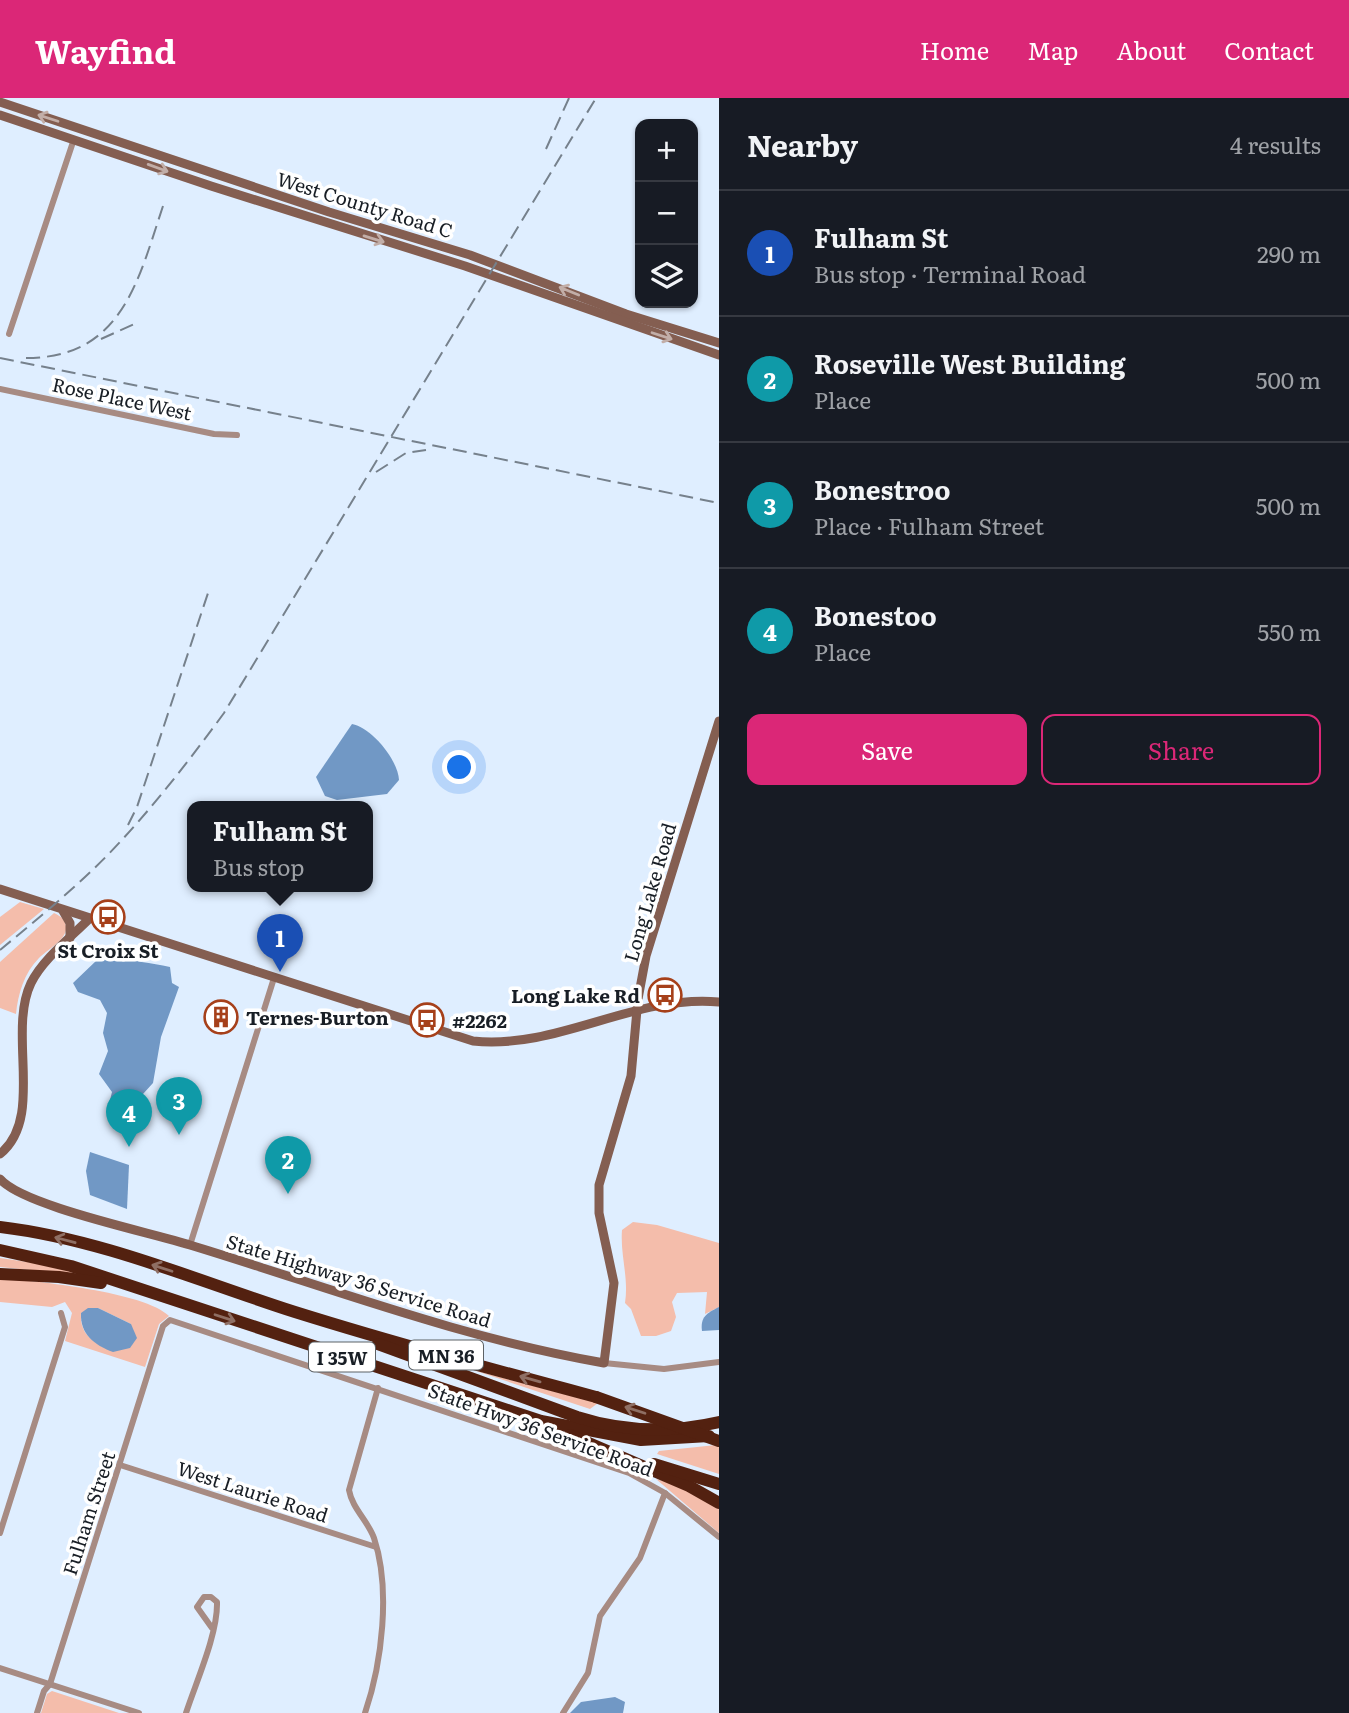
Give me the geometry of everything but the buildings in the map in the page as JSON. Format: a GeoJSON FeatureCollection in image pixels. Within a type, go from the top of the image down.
{"type":"FeatureCollection","features":[{"type":"Feature","properties":{"kind":"highway","name":"I 35W"},"geometry":{"type":"LineString","coordinates":[[0,1227],[42,1234],[129,1257],[296,1312],[587,1421],[624,1428],[677,1430],[719,1422]]}},
{"type":"Feature","properties":{"kind":"highway","name":"I 35W"},"geometry":{"type":"LineString","coordinates":[[0,1250],[71,1266],[523,1416],[596,1434],[641,1440],[687,1440],[719,1435]]}},
{"type":"Feature","properties":{"kind":"highway"},"geometry":{"type":"LineString","coordinates":[[0,1274],[86,1280],[160,1297]]}},
{"type":"Feature","properties":{"kind":"highway","name":"MN 36"},"geometry":{"type":"LineString","coordinates":[[296,1312],[596,1397],[719,1441]]}},
{"type":"Feature","properties":{"kind":"highway"},"geometry":{"type":"LineString","coordinates":[[523,1416],[590,1443],[719,1503]]}},
{"type":"Feature","properties":{"kind":"highway"},"geometry":{"type":"LineString","coordinates":[[590,1443],[719,1484]]}},
{"type":"Feature","properties":{"kind":"street","name":"West County Road C"},"geometry":{"type":"LineString","coordinates":[[0,102],[329,212],[508,267],[608,307],[719,343]]}},
{"type":"Feature","properties":{"kind":"street","name":"West County Road C"},"geometry":{"type":"LineString","coordinates":[[0,115],[211,187],[465,266],[719,355]]}},
{"type":"Feature","properties":{"kind":"street"},"geometry":{"type":"LineString","coordinates":[[9,334],[74,139]]}},
{"type":"Feature","properties":{"kind":"street"},"geometry":{"type":"LineString","coordinates":[[605,317],[608,307]]}},
{"type":"Feature","properties":{"kind":"street","name":"Rose Place West"},"geometry":{"type":"LineString","coordinates":[[0,389],[214,434],[237,435]]}},
{"type":"Feature","properties":{"kind":"street","name":"Long Lake Road"},"geometry":{"type":"LineString","coordinates":[[604,1363],[614,1283],[598,1199],[631,1076],[636,1011],[646,956],[719,721]]}},
{"type":"Feature","properties":{"kind":"street"},"geometry":{"type":"LineString","coordinates":[[0,889],[454,1037],[488,1042],[537,1038],[674,1002],[719,1002]]}},
{"type":"Feature","properties":{"kind":"street"},"geometry":{"type":"LineString","coordinates":[[63,911],[69,918],[70,939]]}},
{"type":"Feature","properties":{"kind":"street"},"geometry":{"type":"LineString","coordinates":[[0,1154],[16,1135],[22,1118],[22,1042],[25,1004],[31,983],[89,919]]}},
{"type":"Feature","properties":{"kind":"street"},"geometry":{"type":"LineString","coordinates":[[190,1245],[274,978]]}},
{"type":"Feature","properties":{"kind":"street","name":"State Highway 36 Service Road"},"geometry":{"type":"LineString","coordinates":[[0,1179],[27,1198],[190,1245],[436,1325],[493,1340],[604,1363],[664,1369],[719,1362]]}},
{"type":"Feature","properties":{"kind":"street"},"geometry":{"type":"LineString","coordinates":[[0,1533],[65,1327],[61,1313]]}},
{"type":"Feature","properties":{"kind":"street","name":"State Hwy 36 Service Road"},"geometry":{"type":"LineString","coordinates":[[166,1322],[174,1321],[629,1473],[665,1493],[719,1537]]}},
{"type":"Feature","properties":{"kind":"street","name":"Fulham Street"},"geometry":{"type":"LineString","coordinates":[[37,1713],[44,1690],[50,1684],[166,1322]]}},
{"type":"Feature","properties":{"kind":"street"},"geometry":{"type":"LineString","coordinates":[[365,1713],[380,1653],[381,1583],[376,1547],[349,1490],[377,1388]]}},
{"type":"Feature","properties":{"kind":"street","name":"West Laurie Road"},"geometry":{"type":"LineString","coordinates":[[120,1465],[376,1547]]}},
{"type":"Feature","properties":{"kind":"street"},"geometry":{"type":"LineString","coordinates":[[563,1713],[588,1673],[600,1616],[640,1558],[665,1493]]}},
{"type":"Feature","properties":{"kind":"street"},"geometry":{"type":"LineString","coordinates":[[186,1713],[212,1628],[217,1602],[211,1597],[204,1597],[197,1607],[212,1628]]}},
{"type":"Feature","properties":{"kind":"street"},"geometry":{"type":"LineString","coordinates":[[0,1668],[139,1713]]}},
{"type":"Feature","properties":{"kind":"shaded area"},"geometry":{"type":"Polygon","coordinates":[[[20,902],[44,909],[0,945],[0,917],[20,902]]]}},
{"type":"Feature","properties":{"kind":"shaded area"},"geometry":{"type":"Polygon","coordinates":[[[54,913],[64,921],[65,934],[29,970],[20,991],[16,1014],[0,1008],[0,962],[54,913]]]}},
{"type":"Feature","properties":{"kind":"shaded area"},"geometry":{"type":"Polygon","coordinates":[[[633,1222],[657,1225],[719,1243],[719,1307],[705,1314],[707,1292],[677,1293],[672,1302],[676,1317],[671,1331],[656,1336],[641,1336],[631,1309],[625,1303],[622,1230],[633,1222]]]}},
{"type":"Feature","properties":{"kind":"shaded area"},"geometry":{"type":"Polygon","coordinates":[[[0,1258],[55,1266],[79,1275],[0,1267],[0,1258]]]}},
{"type":"Feature","properties":{"kind":"shaded area"},"geometry":{"type":"Polygon","coordinates":[[[0,1278],[114,1294],[138,1300],[169,1316],[159,1324],[145,1367],[65,1341],[72,1313],[65,1302],[52,1307],[0,1302],[0,1278]],[[98,1308],[81,1313],[86,1333],[103,1347],[131,1324],[98,1308]]]}},
{"type":"Feature","properties":{"kind":"shaded area"},"geometry":{"type":"Polygon","coordinates":[[[473,1370],[598,1403],[590,1409],[473,1370]]]}},
{"type":"Feature","properties":{"kind":"shaded area"},"geometry":{"type":"Polygon","coordinates":[[[716,1445],[719,1447],[719,1474],[657,1454],[659,1451],[716,1445]]]}},
{"type":"Feature","properties":{"kind":"shaded area"},"geometry":{"type":"Polygon","coordinates":[[[656,1479],[674,1484],[719,1508],[719,1533],[656,1479]]]}},
{"type":"Feature","properties":{"kind":"shaded area"},"geometry":{"type":"Polygon","coordinates":[[[52,1691],[119,1713],[41,1713],[47,1694],[52,1691]]]}},
{"type":"Feature","properties":{"kind":"water"},"geometry":{"type":"Polygon","coordinates":[[[352,724],[375,738],[394,763],[399,780],[387,794],[337,800],[325,796],[316,777],[352,724]]]}},
{"type":"Feature","properties":{"kind":"water"},"geometry":{"type":"Polygon","coordinates":[[[115,954],[135,961],[170,967],[172,983],[179,987],[161,1037],[153,1083],[143,1094],[133,1117],[107,1112],[112,1092],[99,1074],[108,1051],[103,1033],[107,1013],[100,1000],[78,992],[73,983],[97,960],[115,954]]]}},
{"type":"Feature","properties":{"kind":"water"},"geometry":{"type":"Polygon","coordinates":[[[90,1152],[129,1165],[127,1209],[90,1195],[86,1171],[90,1152]]]}},
{"type":"Feature","properties":{"kind":"water"},"geometry":{"type":"Polygon","coordinates":[[[719,1307],[719,1330],[702,1331],[705,1316],[719,1307]]]}},
{"type":"Feature","properties":{"kind":"water"},"geometry":{"type":"Polygon","coordinates":[[[88,1308],[98,1308],[131,1324],[137,1338],[130,1348],[113,1352],[90,1338],[81,1320],[81,1313],[88,1308]]]}},
{"type":"Feature","properties":{"kind":"water"},"geometry":{"type":"Polygon","coordinates":[[[615,1697],[625,1702],[623,1713],[570,1713],[581,1702],[615,1697]]]}},
{"type":"Feature","properties":{"kind":"railway"},"geometry":{"type":"LineString","coordinates":[[546,149],[569,98]]}},
{"type":"Feature","properties":{"kind":"railway"},"geometry":{"type":"LineString","coordinates":[[0,950],[106,857],[174,779],[224,713],[596,98]]}},
{"type":"Feature","properties":{"kind":"railway"},"geometry":{"type":"LineString","coordinates":[[26,358],[58,355],[84,345],[105,330],[134,287],[163,206]]}},
{"type":"Feature","properties":{"kind":"railway"},"geometry":{"type":"LineString","coordinates":[[101,339],[139,322]]}},
{"type":"Feature","properties":{"kind":"railway"},"geometry":{"type":"LineString","coordinates":[[0,358],[719,503]]}},
{"type":"Feature","properties":{"kind":"railway"},"geometry":{"type":"LineString","coordinates":[[376,472],[406,453],[426,450]]}},
{"type":"Feature","properties":{"kind":"railway"},"geometry":{"type":"LineString","coordinates":[[128,825],[137,807],[209,590]]}},
{"type":"Feature","properties":{"kind":"place","name":"St Croix St"},"geometry":{"type":"Point","coordinates":[108,917]}},
{"type":"Feature","properties":{"kind":"place","name":"Fulham St"},"geometry":{"type":"Point","coordinates":[280,972]}},
{"type":"Feature","properties":{"kind":"place","name":"Long Lake Rd"},"geometry":{"type":"Point","coordinates":[665,995]}},
{"type":"Feature","properties":{"kind":"place","name":"Ternes-Burton"},"geometry":{"type":"Point","coordinates":[221,1017]}},
{"type":"Feature","properties":{"kind":"place","name":"#2262"},"geometry":{"type":"Point","coordinates":[427,1020]}},
{"type":"Feature","properties":{"kind":"place","name":"Bonestroo"},"geometry":{"type":"Point","coordinates":[179,1135]}},
{"type":"Feature","properties":{"kind":"place","name":"Bonestoo"},"geometry":{"type":"Point","coordinates":[129,1147]}},
{"type":"Feature","properties":{"kind":"place","name":"Roseville West Building"},"geometry":{"type":"Point","coordinates":[288,1194]}}]}
